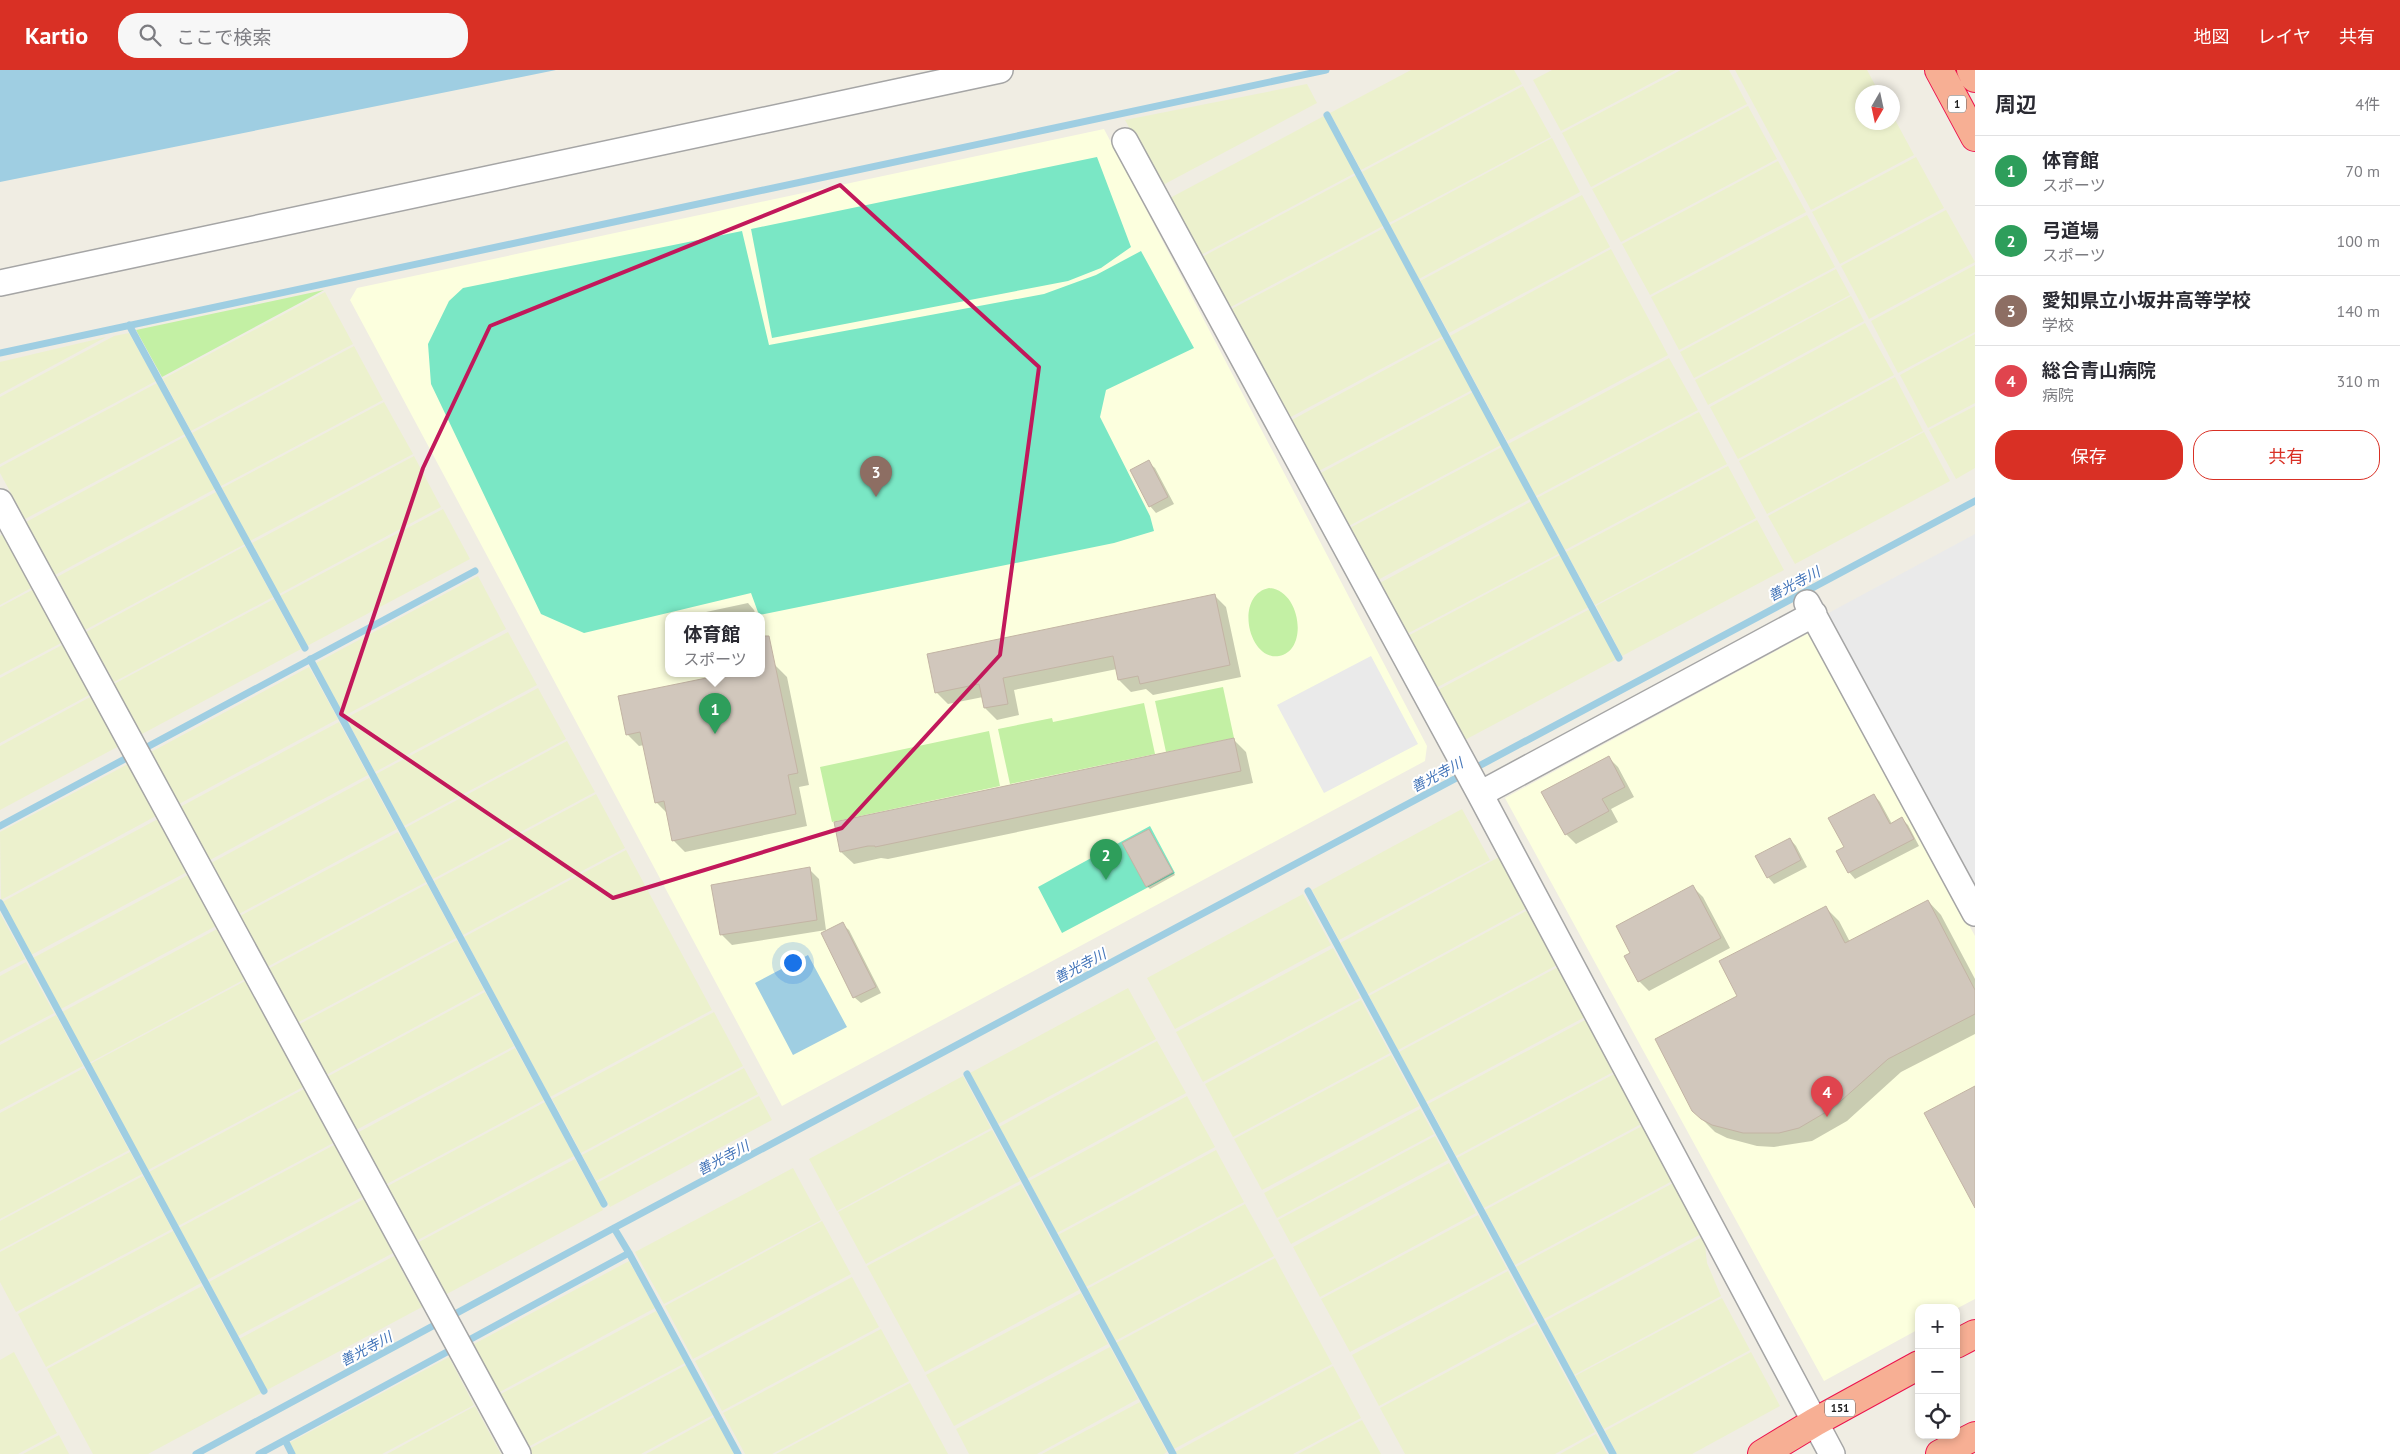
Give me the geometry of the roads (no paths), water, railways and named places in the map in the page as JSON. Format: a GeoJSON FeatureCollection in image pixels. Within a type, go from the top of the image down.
{"type":"FeatureCollection","features":[{"type":"Feature","properties":{"kind":"highway","name":"1"},"geometry":{"type":"LineString","coordinates":[[1939,70],[1975,138]]}},
{"type":"Feature","properties":{"kind":"highway"},"geometry":{"type":"LineString","coordinates":[[1971,70],[1975,78]]}},
{"type":"Feature","properties":{"kind":"highway"},"geometry":{"type":"LineString","coordinates":[[1960,1342],[1975,1334]]}},
{"type":"Feature","properties":{"kind":"highway","name":"151"},"geometry":{"type":"LineString","coordinates":[[1762,1454],[1815,1422],[1915,1367]]}},
{"type":"Feature","properties":{"kind":"highway"},"geometry":{"type":"LineString","coordinates":[[1940,1454],[1975,1436]]}},
{"type":"Feature","properties":{"kind":"street"},"geometry":{"type":"LineString","coordinates":[[0,283],[1000,70]]}},
{"type":"Feature","properties":{"kind":"street"},"geometry":{"type":"LineString","coordinates":[[1125,141],[1460,757],[1832,1454]]}},
{"type":"Feature","properties":{"kind":"street"},"geometry":{"type":"LineString","coordinates":[[0,502],[518,1454]]}},
{"type":"Feature","properties":{"kind":"street"},"geometry":{"type":"LineString","coordinates":[[1476,787],[1810,608],[1975,913]]}},
{"type":"Feature","properties":{"kind":"water"},"geometry":{"type":"Polygon","coordinates":[[[0,70],[556,70],[0,182],[0,70]]]}},
{"type":"Feature","properties":{"kind":"water"},"geometry":{"type":"Polygon","coordinates":[[[808,955],[847,1027],[793,1055],[755,983],[808,955]]]}},
{"type":"Feature","properties":{"kind":"waterway"},"geometry":{"type":"LineString","coordinates":[[0,353],[1326,70]]}},
{"type":"Feature","properties":{"kind":"waterway"},"geometry":{"type":"LineString","coordinates":[[1327,115],[1619,658]]}},
{"type":"Feature","properties":{"kind":"waterway"},"geometry":{"type":"LineString","coordinates":[[129,325],[305,648]]}},
{"type":"Feature","properties":{"kind":"waterway","name":"善光寺川"},"geometry":{"type":"LineString","coordinates":[[196,1454],[614,1228],[1975,501]]}},
{"type":"Feature","properties":{"kind":"waterway"},"geometry":{"type":"LineString","coordinates":[[0,826],[475,571]]}},
{"type":"Feature","properties":{"kind":"waterway"},"geometry":{"type":"LineString","coordinates":[[310,659],[604,1204]]}},
{"type":"Feature","properties":{"kind":"waterway"},"geometry":{"type":"LineString","coordinates":[[1308,891],[1613,1454]]}},
{"type":"Feature","properties":{"kind":"waterway"},"geometry":{"type":"LineString","coordinates":[[0,903],[264,1391]]}},
{"type":"Feature","properties":{"kind":"waterway"},"geometry":{"type":"LineString","coordinates":[[967,1074],[1173,1454]]}},
{"type":"Feature","properties":{"kind":"waterway"},"geometry":{"type":"LineString","coordinates":[[259,1454],[629,1253],[614,1228]]}},
{"type":"Feature","properties":{"kind":"waterway"},"geometry":{"type":"LineString","coordinates":[[629,1253],[738,1454]]}},
{"type":"Feature","properties":{"kind":"waterway"},"geometry":{"type":"LineString","coordinates":[[285,1440],[292,1454]]}},
{"type":"Feature","properties":{"kind":"place","name":"愛知県立小坂井高等学校"},"geometry":{"type":"Point","coordinates":[876,497]}},
{"type":"Feature","properties":{"kind":"place","name":"体育館"},"geometry":{"type":"Point","coordinates":[715,734]}},
{"type":"Feature","properties":{"kind":"place","name":"弓道場"},"geometry":{"type":"Point","coordinates":[1106,880]}},
{"type":"Feature","properties":{"kind":"place","name":"総合青山病院"},"geometry":{"type":"Point","coordinates":[1827,1117]}}]}
